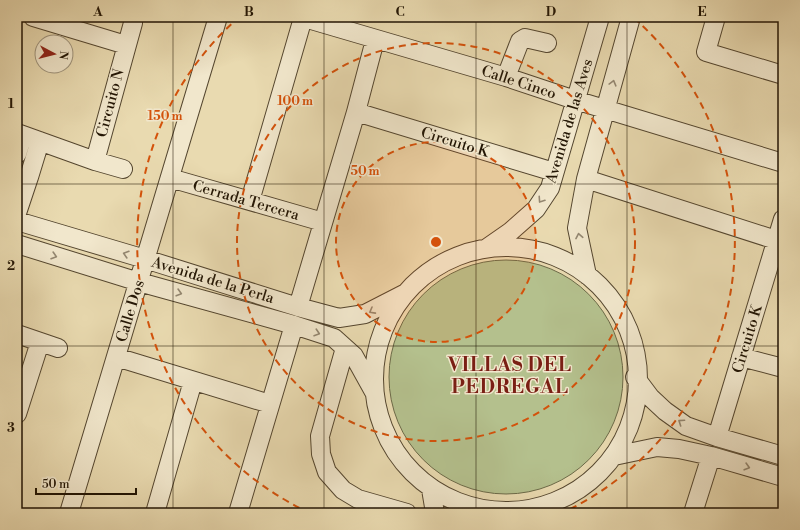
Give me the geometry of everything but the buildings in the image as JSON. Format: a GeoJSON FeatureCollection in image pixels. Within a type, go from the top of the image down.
{"type":"FeatureCollection","features":[{"type":"Feature","properties":{"kind":"street"},"geometry":{"type":"LineString","coordinates":[[33,17],[126,45]]}},
{"type":"Feature","properties":{"kind":"street","name":"Calle Dos"},"geometry":{"type":"LineString","coordinates":[[69,513],[218,17]]}},
{"type":"Feature","properties":{"kind":"street"},"geometry":{"type":"LineString","coordinates":[[250,201],[302,17]]}},
{"type":"Feature","properties":{"kind":"street","name":"Calle Cinco"},"geometry":{"type":"LineString","coordinates":[[302,17],[375,40],[506,77],[575,100],[783,163]]}},
{"type":"Feature","properties":{"kind":"street","name":"Avenida de las Aves"},"geometry":{"type":"LineString","coordinates":[[487,248],[510,232],[536,209],[550,188],[600,17]]}},
{"type":"Feature","properties":{"kind":"street","name":"Avenida de las Aves"},"geometry":{"type":"LineString","coordinates":[[587,274],[577,228],[586,179],[631,17]]}},
{"type":"Feature","properties":{"kind":"street"},"geometry":{"type":"LineString","coordinates":[[716,17],[706,52],[783,75]]}},
{"type":"Feature","properties":{"kind":"street","name":"Circuito N"},"geometry":{"type":"LineString","coordinates":[[95,161],[133,23]]}},
{"type":"Feature","properties":{"kind":"street"},"geometry":{"type":"LineString","coordinates":[[506,77],[520,41],[525,38],[547,43]]}},
{"type":"Feature","properties":{"kind":"street"},"geometry":{"type":"LineString","coordinates":[[298,307],[356,112],[375,40]]}},
{"type":"Feature","properties":{"kind":"street","name":"Circuito K"},"geometry":{"type":"LineString","coordinates":[[356,112],[554,172]]}},
{"type":"Feature","properties":{"kind":"street"},"geometry":{"type":"LineString","coordinates":[[17,154],[20,134],[123,170]]}},
{"type":"Feature","properties":{"kind":"street"},"geometry":{"type":"LineString","coordinates":[[17,213],[30,177],[40,141]]}},
{"type":"Feature","properties":{"kind":"street","name":"Cerrada Tercera"},"geometry":{"type":"LineString","coordinates":[[170,178],[323,222]]}},
{"type":"Feature","properties":{"kind":"street"},"geometry":{"type":"LineString","coordinates":[[586,179],[776,240]]}},
{"type":"Feature","properties":{"kind":"street","name":"Circuito K"},"geometry":{"type":"LineString","coordinates":[[717,437],[783,219]]}},
{"type":"Feature","properties":{"kind":"street","name":"Avenida de la Perla"},"geometry":{"type":"LineString","coordinates":[[17,221],[146,259],[298,307],[339,318],[365,314],[406,292]]}},
{"type":"Feature","properties":{"kind":"street","name":"Avenida de la Perla"},"geometry":{"type":"LineString","coordinates":[[17,244],[139,282],[294,325],[334,338],[354,356],[374,393]]}},
{"type":"Feature","properties":{"kind":"street"},"geometry":{"type":"LineString","coordinates":[[487,248],[522,248],[556,257],[587,274],[607,294],[622,317],[633,344],[636,400],[628,427],[614,456],[595,476],[571,494],[542,506],[511,512],[469,507],[430,489],[403,463],[395,450],[384,430],[374,393],[375,357],[386,322],[406,292],[429,271],[457,256],[487,248]]}},
{"type":"Feature","properties":{"kind":"street"},"geometry":{"type":"LineString","coordinates":[[238,513],[294,325]]}},
{"type":"Feature","properties":{"kind":"street"},"geometry":{"type":"LineString","coordinates":[[17,334],[58,348]]}},
{"type":"Feature","properties":{"kind":"street"},"geometry":{"type":"LineString","coordinates":[[17,414],[40,342]]}},
{"type":"Feature","properties":{"kind":"street"},"geometry":{"type":"LineString","coordinates":[[345,348],[320,436],[321,454],[327,472],[356,506],[407,513]]}},
{"type":"Feature","properties":{"kind":"street"},"geometry":{"type":"LineString","coordinates":[[116,357],[270,404]]}},
{"type":"Feature","properties":{"kind":"street"},"geometry":{"type":"LineString","coordinates":[[741,357],[783,368]]}},
{"type":"Feature","properties":{"kind":"street"},"geometry":{"type":"LineString","coordinates":[[635,377],[650,397],[665,411],[686,426],[717,437],[783,456]]}},
{"type":"Feature","properties":{"kind":"street"},"geometry":{"type":"LineString","coordinates":[[155,513],[193,381]]}},
{"type":"Feature","properties":{"kind":"street"},"geometry":{"type":"LineString","coordinates":[[614,456],[657,447],[679,449],[711,456],[783,477]]}},
{"type":"Feature","properties":{"kind":"street"},"geometry":{"type":"LineString","coordinates":[[693,513],[711,456]]}},
{"type":"Feature","properties":{"kind":"street"},"geometry":{"type":"LineString","coordinates":[[430,489],[435,513]]}},
{"type":"Feature","properties":{"kind":"green space"},"geometry":{"type":"Polygon","coordinates":[[[494,260],[518,260],[540,265],[561,273],[589,294],[610,322],[621,354],[623,377],[621,400],[610,432],[589,460],[561,481],[540,489],[518,494],[494,494],[472,489],[451,481],[432,468],[415,451],[402,432],[394,411],[389,389],[389,365],[394,343],[402,322],[415,303],[432,286],[451,273],[472,265],[494,260]]]}},
{"type":"Feature","properties":{"kind":"district","name":"VILLAS DEL PEDREGAL"},"geometry":{"type":"Point","coordinates":[510,375]}}]}
